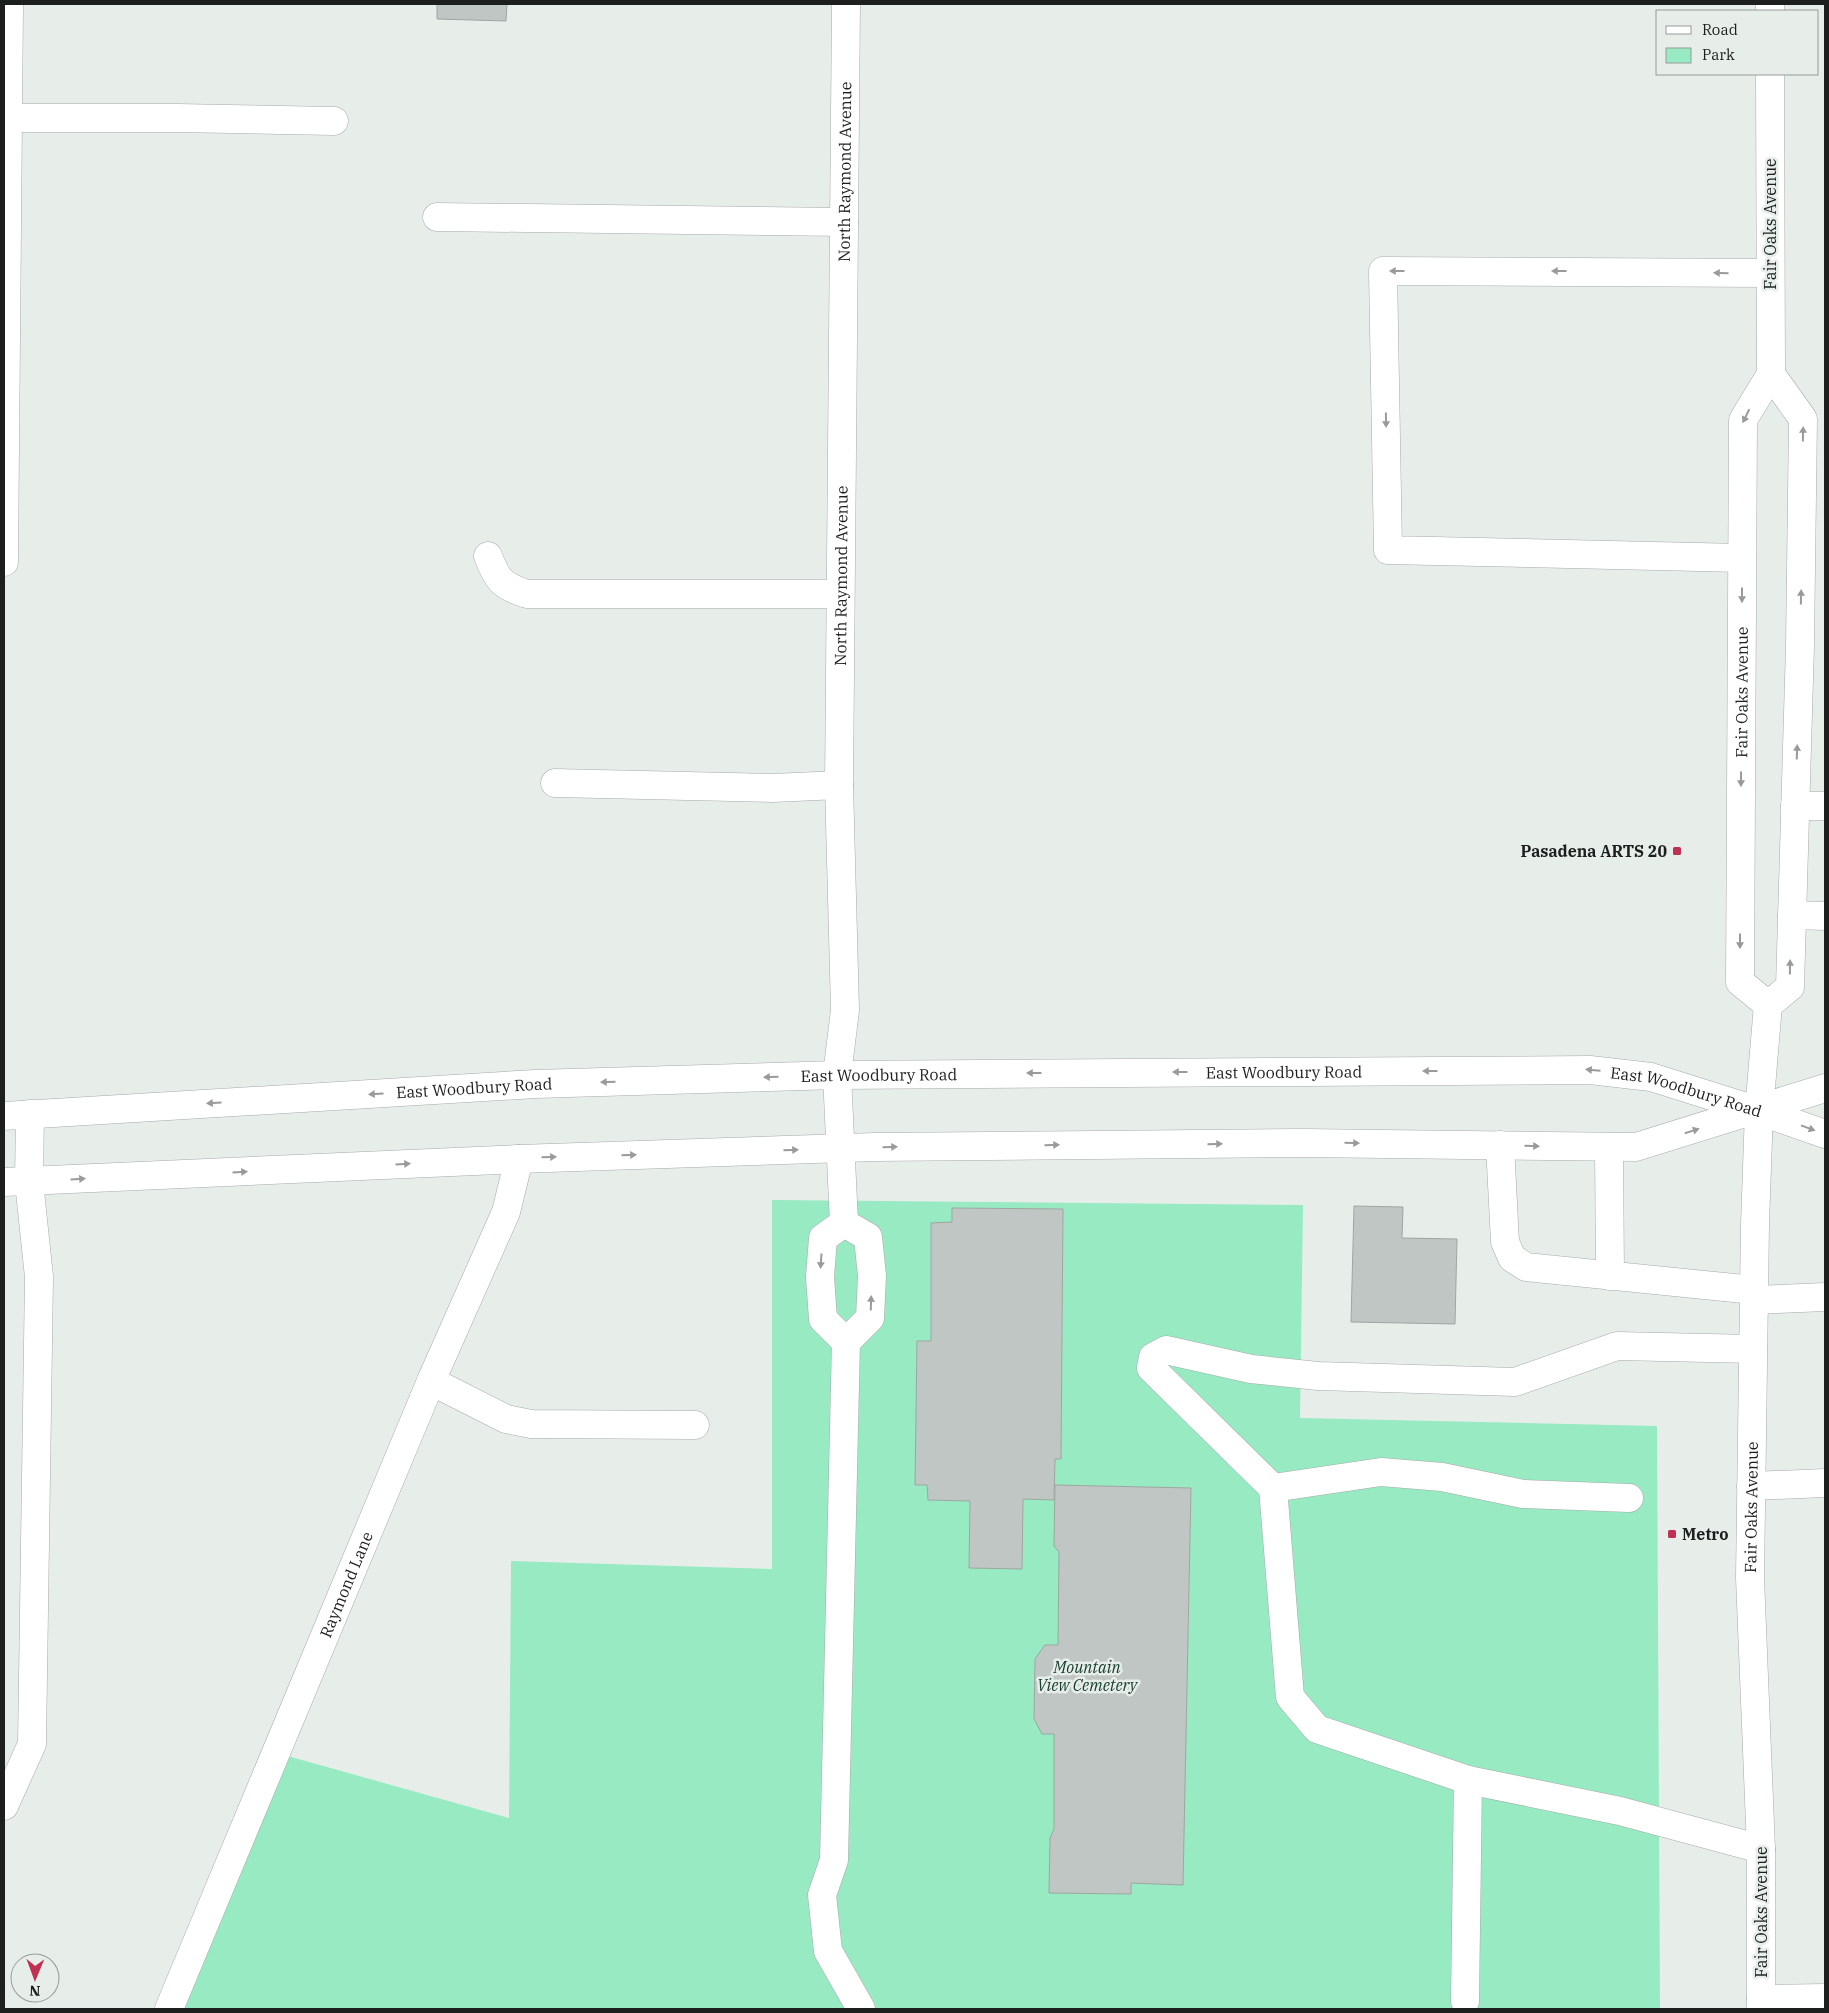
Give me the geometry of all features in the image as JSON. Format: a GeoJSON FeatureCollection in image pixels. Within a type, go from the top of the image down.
{"type":"FeatureCollection","features":[{"type":"Feature","properties":{"kind":"main road"},"geometry":{"type":"LineString","coordinates":[[4,562],[9,4]]}},
{"type":"Feature","properties":{"kind":"main road","name":"North Raymond Avenue"},"geometry":{"type":"LineString","coordinates":[[844,1223],[837,1075],[845,1010],[839,785],[846,4]]}},
{"type":"Feature","properties":{"kind":"main road","name":"Fair Oaks Avenue"},"geometry":{"type":"LineString","coordinates":[[1761,2004],[1761,1849],[1750,1578],[1758,1111],[1768,1005],[1740,982],[1743,420],[1771,374],[1770,75]]}},
{"type":"Feature","properties":{"kind":"main road"},"geometry":{"type":"LineString","coordinates":[[9,114],[334,121]]}},
{"type":"Feature","properties":{"kind":"main road"},"geometry":{"type":"LineString","coordinates":[[437,217],[844,222]]}},
{"type":"Feature","properties":{"kind":"main road"},"geometry":{"type":"LineString","coordinates":[[1742,558],[1388,550],[1383,271],[1770,273]]}},
{"type":"Feature","properties":{"kind":"main road"},"geometry":{"type":"LineString","coordinates":[[1768,1005],[1790,988],[1803,418],[1771,374]]}},
{"type":"Feature","properties":{"kind":"main road"},"geometry":{"type":"LineString","coordinates":[[488,556],[496,576],[509,588],[527,594],[840,594]]}},
{"type":"Feature","properties":{"kind":"main road"},"geometry":{"type":"LineString","coordinates":[[555,783],[773,788],[839,785]]}},
{"type":"Feature","properties":{"kind":"main road"},"geometry":{"type":"LineString","coordinates":[[1795,806],[1825,806]]}},
{"type":"Feature","properties":{"kind":"main road"},"geometry":{"type":"LineString","coordinates":[[1792,915],[1825,916]]}},
{"type":"Feature","properties":{"kind":"main road","name":"East Woodbury Road"},"geometry":{"type":"LineString","coordinates":[[17,1115],[535,1084],[837,1075],[1590,1070],[1650,1077],[1758,1111]]}},
{"type":"Feature","properties":{"kind":"main road"},"geometry":{"type":"LineString","coordinates":[[1758,1111],[1825,1088]]}},
{"type":"Feature","properties":{"kind":"main road"},"geometry":{"type":"LineString","coordinates":[[1758,1111],[1825,1134]]}},
{"type":"Feature","properties":{"kind":"main road","name":"East Woodbury Road"},"geometry":{"type":"LineString","coordinates":[[17,1182],[518,1158],[841,1148],[1294,1143],[1636,1147],[1758,1111]]}},
{"type":"Feature","properties":{"kind":"main road"},"geometry":{"type":"LineString","coordinates":[[4,1806],[32,1744],[39,1277],[17,1182],[17,1115]]}},
{"type":"Feature","properties":{"kind":"main road"},"geometry":{"type":"LineString","coordinates":[[1500,1145],[1504,1242],[1512,1258],[1526,1268],[1610,1276],[1754,1295],[1825,1297]]}},
{"type":"Feature","properties":{"kind":"main road"},"geometry":{"type":"LineString","coordinates":[[1609,1147],[1610,1276]]}},
{"type":"Feature","properties":{"kind":"main road","name":"Raymond Lane"},"geometry":{"type":"LineString","coordinates":[[169,2009],[430,1381],[506,1212],[518,1158]]}},
{"type":"Feature","properties":{"kind":"main road"},"geometry":{"type":"LineString","coordinates":[[846,1342],[823,1319],[820,1277],[823,1238],[844,1223],[868,1237],[872,1276],[870,1318],[846,1342],[834,1860],[822,1895],[828,1951],[861,2009]]}},
{"type":"Feature","properties":{"kind":"main road"},"geometry":{"type":"LineString","coordinates":[[1753,1349],[1617,1346],[1515,1382],[1318,1376],[1251,1370],[1166,1350],[1153,1356],[1151,1368],[1272,1488],[1290,1697],[1317,1729],[1468,1780],[1620,1811],[1761,1849]]}},
{"type":"Feature","properties":{"kind":"main road"},"geometry":{"type":"LineString","coordinates":[[430,1381],[506,1419],[531,1424],[696,1425]]}},
{"type":"Feature","properties":{"kind":"main road"},"geometry":{"type":"LineString","coordinates":[[1272,1488],[1381,1472],[1442,1477],[1523,1494],[1628,1498]]}},
{"type":"Feature","properties":{"kind":"main road"},"geometry":{"type":"LineString","coordinates":[[1751,1486],[1825,1483]]}},
{"type":"Feature","properties":{"kind":"main road"},"geometry":{"type":"LineString","coordinates":[[1465,2001],[1468,1780]]}},
{"type":"Feature","properties":{"kind":"main road"},"geometry":{"type":"LineString","coordinates":[[1761,2004],[1825,1998]]}},
{"type":"Feature","properties":{"kind":"green space","name":"Mountain View Cemetery"},"geometry":{"type":"Polygon","coordinates":[[[772,1200],[1303,1205],[1300,1418],[1657,1426],[1660,2009],[184,2009],[284,1755],[509,1818],[511,1561],[772,1569],[772,1200]]]}},
{"type":"Feature","properties":{"kind":"building"},"geometry":{"type":"Polygon","coordinates":[[[437,4],[507,4],[506,21],[437,19],[437,4]]]}},
{"type":"Feature","properties":{"kind":"building"},"geometry":{"type":"Polygon","coordinates":[[[1354,1206],[1403,1207],[1402,1238],[1457,1239],[1455,1324],[1351,1322],[1354,1206]]]}},
{"type":"Feature","properties":{"kind":"building"},"geometry":{"type":"Polygon","coordinates":[[[952,1208],[1063,1209],[1061,1459],[1055,1459],[1054,1500],[1023,1499],[1022,1569],[969,1568],[970,1501],[928,1500],[927,1485],[915,1485],[917,1341],[931,1341],[931,1223],[952,1222],[952,1208]]]}},
{"type":"Feature","properties":{"kind":"building"},"geometry":{"type":"Polygon","coordinates":[[[1055,1485],[1191,1488],[1183,1885],[1131,1883],[1131,1894],[1049,1893],[1050,1838],[1054,1829],[1054,1734],[1042,1734],[1034,1719],[1035,1659],[1045,1645],[1058,1645],[1059,1552],[1054,1546],[1055,1485]]]}},
{"type":"Feature","properties":{"kind":"place","name":"Pasadena ARTS 20"},"geometry":{"type":"Point","coordinates":[1677,851]}},
{"type":"Feature","properties":{"kind":"place","name":"Metro"},"geometry":{"type":"Point","coordinates":[1672,1534]}}]}
